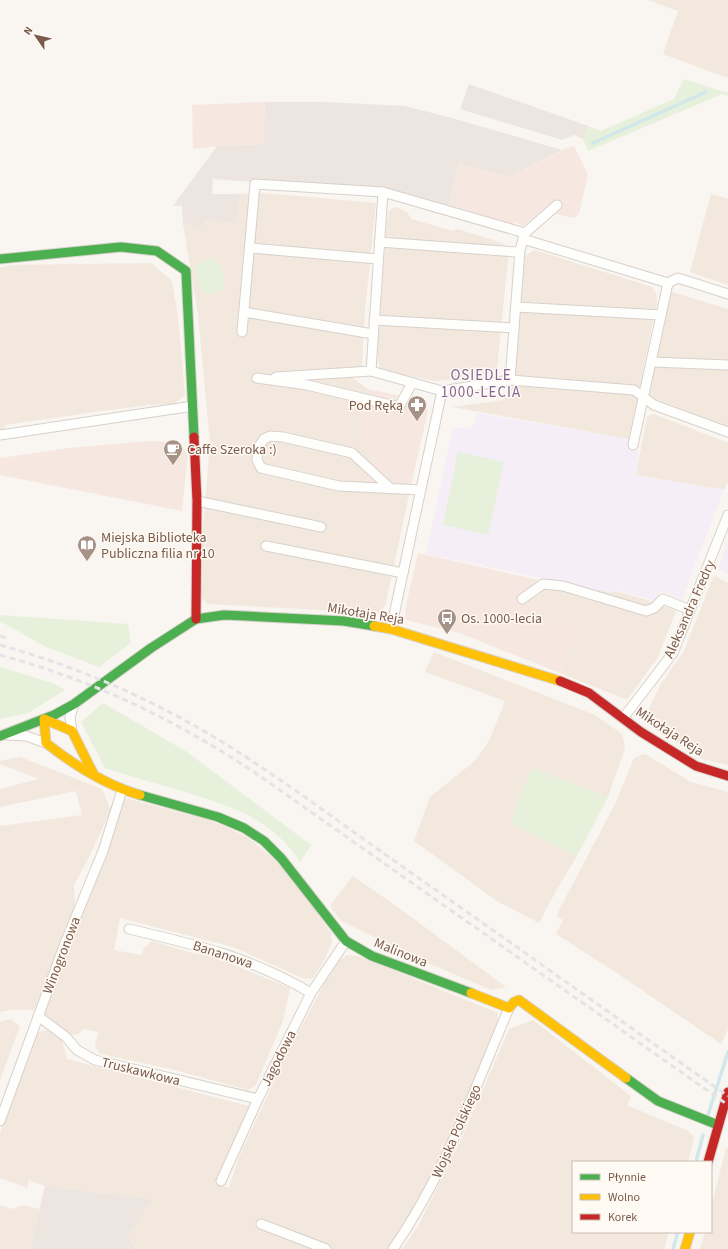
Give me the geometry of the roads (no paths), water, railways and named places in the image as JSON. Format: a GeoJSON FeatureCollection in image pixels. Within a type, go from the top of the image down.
{"type":"FeatureCollection","features":[{"type":"Feature","properties":{"kind":"street"},"geometry":{"type":"LineString","coordinates":[[242,332],[255,184],[383,192],[668,283],[678,278],[728,294]]}},
{"type":"Feature","properties":{"kind":"street"},"geometry":{"type":"LineString","coordinates":[[371,371],[383,192]]}},
{"type":"Feature","properties":{"kind":"street"},"geometry":{"type":"LineString","coordinates":[[510,380],[520,250],[524,236],[557,205]]}},
{"type":"Feature","properties":{"kind":"street"},"geometry":{"type":"LineString","coordinates":[[379,242],[516,252],[520,250]]}},
{"type":"Feature","properties":{"kind":"street"},"geometry":{"type":"LineString","coordinates":[[0,259],[121,247],[157,251],[186,271],[197,501],[196,619]]}},
{"type":"Feature","properties":{"kind":"street"},"geometry":{"type":"LineString","coordinates":[[250,248],[378,259]]}},
{"type":"Feature","properties":{"kind":"street"},"geometry":{"type":"LineString","coordinates":[[633,445],[668,283]]}},
{"type":"Feature","properties":{"kind":"street"},"geometry":{"type":"LineString","coordinates":[[516,307],[661,315]]}},
{"type":"Feature","properties":{"kind":"street"},"geometry":{"type":"LineString","coordinates":[[244,312],[373,334]]}},
{"type":"Feature","properties":{"kind":"street"},"geometry":{"type":"LineString","coordinates":[[374,320],[514,328]]}},
{"type":"Feature","properties":{"kind":"street"},"geometry":{"type":"LineString","coordinates":[[652,362],[728,365]]}},
{"type":"Feature","properties":{"kind":"street"},"geometry":{"type":"LineString","coordinates":[[412,383],[399,407],[307,385],[257,378],[371,371],[442,391],[510,380],[634,390],[654,405],[728,432]]}},
{"type":"Feature","properties":{"kind":"street"},"geometry":{"type":"LineString","coordinates":[[391,629],[442,391]]}},
{"type":"Feature","properties":{"kind":"street"},"geometry":{"type":"LineString","coordinates":[[0,435],[193,406]]}},
{"type":"Feature","properties":{"kind":"street"},"geometry":{"type":"LineString","coordinates":[[389,487],[352,453],[283,437],[270,436],[264,439],[259,446],[257,460],[261,468],[339,486],[389,487],[421,490]]}},
{"type":"Feature","properties":{"kind":"street"},"geometry":{"type":"LineString","coordinates":[[197,501],[321,528]]}},
{"type":"Feature","properties":{"kind":"street","name":"Aleksandra Fredry"},"geometry":{"type":"LineString","coordinates":[[624,717],[673,653],[728,515]]}},
{"type":"Feature","properties":{"kind":"street"},"geometry":{"type":"LineString","coordinates":[[266,546],[403,573]]}},
{"type":"Feature","properties":{"kind":"street"},"geometry":{"type":"LineString","coordinates":[[522,599],[544,584],[563,586],[646,611],[654,608],[663,599],[690,610]]}},
{"type":"Feature","properties":{"kind":"street","name":"Mikołaja Reja"},"geometry":{"type":"LineString","coordinates":[[3,736],[44,719],[74,704],[196,619],[224,615],[344,621],[391,629],[548,676],[589,693],[624,717],[641,732],[696,766],[728,776]]}},
{"type":"Feature","properties":{"kind":"street"},"geometry":{"type":"LineString","coordinates":[[74,704],[70,717],[72,731],[93,773]]}},
{"type":"Feature","properties":{"kind":"street"},"geometry":{"type":"LineString","coordinates":[[3,736],[26,736],[46,743],[44,719],[72,731]]}},
{"type":"Feature","properties":{"kind":"street","name":"Malinowa"},"geometry":{"type":"LineString","coordinates":[[46,743],[70,762],[93,773],[122,790],[218,817],[244,828],[270,846],[281,858],[346,941],[372,956],[509,1008]]}},
{"type":"Feature","properties":{"kind":"street","name":"Winogronowa"},"geometry":{"type":"LineString","coordinates":[[0,1121],[67,939],[103,851],[122,790]]}},
{"type":"Feature","properties":{"kind":"street","name":"Bananowa"},"geometry":{"type":"LineString","coordinates":[[129,929],[202,946],[234,956],[283,977],[311,993]]}},
{"type":"Feature","properties":{"kind":"street","name":"Jagodowa"},"geometry":{"type":"LineString","coordinates":[[221,1181],[258,1099],[311,993],[346,941]]}},
{"type":"Feature","properties":{"kind":"street"},"geometry":{"type":"LineString","coordinates":[[509,1008],[514,1002],[519,1000],[658,1102],[718,1125]]}},
{"type":"Feature","properties":{"kind":"street","name":"Wojska Polskiego"},"geometry":{"type":"LineString","coordinates":[[393,1249],[409,1226],[440,1172],[509,1008]]}},
{"type":"Feature","properties":{"kind":"street","name":"Truskawkowa"},"geometry":{"type":"LineString","coordinates":[[38,1016],[66,1037],[77,1050],[95,1060],[258,1099]]}},
{"type":"Feature","properties":{"kind":"street"},"geometry":{"type":"LineString","coordinates":[[708,1161],[728,1092]]}},
{"type":"Feature","properties":{"kind":"street"},"geometry":{"type":"LineString","coordinates":[[261,1224],[326,1249]]}},
{"type":"Feature","properties":{"kind":"street"},"geometry":{"type":"LineString","coordinates":[[685,1249],[690,1233]]}},
{"type":"Feature","properties":{"kind":"waterway"},"geometry":{"type":"LineString","coordinates":[[593,143],[706,92]]}},
{"type":"Feature","properties":{"kind":"waterway"},"geometry":{"type":"LineString","coordinates":[[708,1115],[728,1052]]}},
{"type":"Feature","properties":{"kind":"waterway"},"geometry":{"type":"LineString","coordinates":[[696,1161],[703,1135]]}},
{"type":"Feature","properties":{"kind":"waterway"},"geometry":{"type":"LineString","coordinates":[[673,1249],[678,1233]]}},
{"type":"Feature","properties":{"kind":"railway"},"geometry":{"type":"LineString","coordinates":[[0,636],[7,638]]}},
{"type":"Feature","properties":{"kind":"railway"},"geometry":{"type":"LineString","coordinates":[[0,645],[28,653],[110,684],[189,722],[214,737],[306,798],[728,1096]]}},
{"type":"Feature","properties":{"kind":"railway"},"geometry":{"type":"LineString","coordinates":[[0,655],[71,678],[139,706],[236,760],[728,1105]]}},
{"type":"Feature","properties":{"kind":"place","name":"Pod Ręką"},"geometry":{"type":"Point","coordinates":[417,422]}},
{"type":"Feature","properties":{"kind":"place","name":"Caffe Szeroka :)"},"geometry":{"type":"Point","coordinates":[173,466]}},
{"type":"Feature","properties":{"kind":"place","name":"Miejska Biblioteka Publiczna filia nr 10"},"geometry":{"type":"Point","coordinates":[87,562]}},
{"type":"Feature","properties":{"kind":"place","name":"Os. 1000-lecia"},"geometry":{"type":"Point","coordinates":[447,635]}},
{"type":"Feature","properties":{"kind":"district","name":"OSIEDLE 1000-LECIA"},"geometry":{"type":"Point","coordinates":[481,384]}}]}
